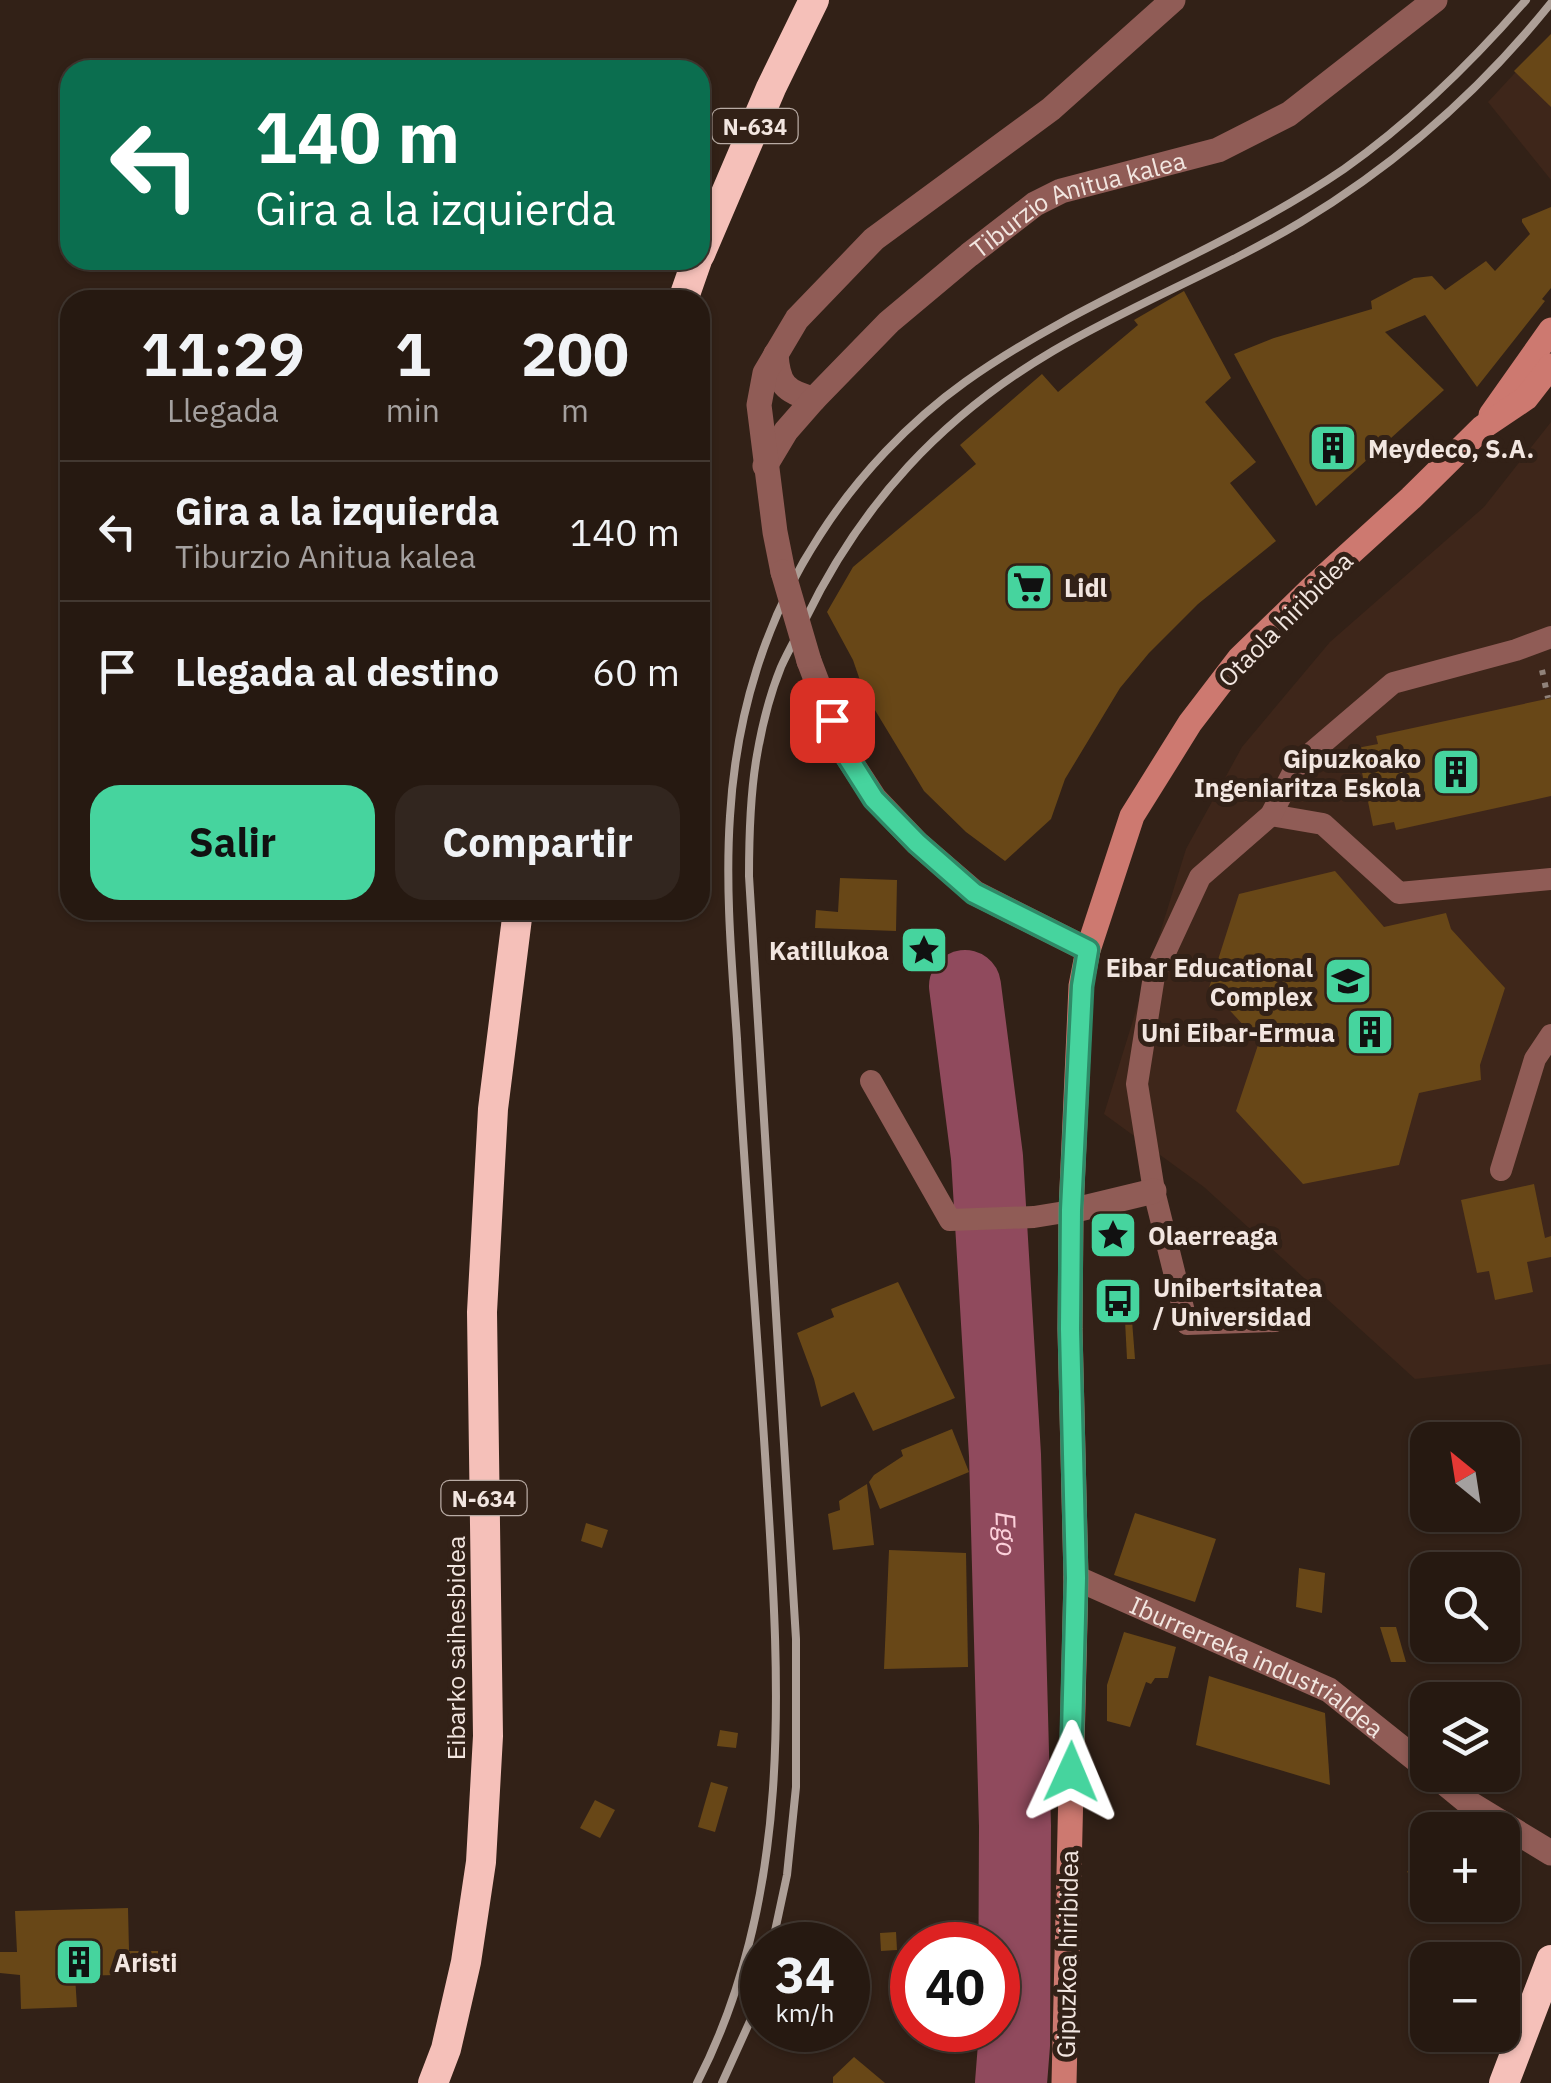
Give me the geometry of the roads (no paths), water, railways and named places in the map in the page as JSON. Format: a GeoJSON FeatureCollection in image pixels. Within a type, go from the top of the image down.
{"type":"FeatureCollection","features":[{"type":"Feature","properties":{"kind":"highway","name":"N-634"},"geometry":{"type":"LineString","coordinates":[[710,231],[771,88],[814,0]]}},
{"type":"Feature","properties":{"kind":"highway","name":"Eibarko saihesbidea"},"geometry":{"type":"LineString","coordinates":[[434,2083],[466,1962],[480,1862],[488,1736],[482,1312],[493,1109],[517,920]]}},
{"type":"Feature","properties":{"kind":"highway"},"geometry":{"type":"LineString","coordinates":[[1504,2083],[1551,1960]]}},
{"type":"Feature","properties":{"kind":"street"},"geometry":{"type":"LineString","coordinates":[[1088,950],[974,893],[874,799],[843,750],[809,661],[783,572],[759,405],[765,373],[796,319],[874,239],[1052,109],[1174,0]]}},
{"type":"Feature","properties":{"kind":"street","name":"Tiburzio Anitua kalea"},"geometry":{"type":"LineString","coordinates":[[765,466],[786,431],[889,322],[1035,204],[1061,191],[1218,150],[1289,114],[1435,0]]}},
{"type":"Feature","properties":{"kind":"street"},"geometry":{"type":"LineString","coordinates":[[1483,428],[1551,330]]}},
{"type":"Feature","properties":{"kind":"street"},"geometry":{"type":"LineString","coordinates":[[776,354],[784,387],[814,399]]}},
{"type":"Feature","properties":{"kind":"street","name":"Otaola hiribidea"},"geometry":{"type":"LineString","coordinates":[[1082,986],[1088,950],[1132,816],[1190,723],[1239,658],[1483,428],[1526,398],[1551,366]]}},
{"type":"Feature","properties":{"kind":"street","name":"Gipuzkoa hiribidea"},"geometry":{"type":"LineString","coordinates":[[1064,2083],[1076,1578],[1071,1210],[1082,986]]}},
{"type":"Feature","properties":{"kind":"street"},"geometry":{"type":"LineString","coordinates":[[1071,1210],[1154,1191]]}},
{"type":"Feature","properties":{"kind":"street","name":"Iburrerreka industrialdea"},"geometry":{"type":"LineString","coordinates":[[1076,1578],[1329,1690],[1410,1755]]}},
{"type":"Feature","properties":{"kind":"street"},"geometry":{"type":"LineString","coordinates":[[1456,1792],[1551,1853]]}},
{"type":"Feature","properties":{"kind":"lane"},"geometry":{"type":"LineString","coordinates":[[1275,1321],[1188,1324],[1154,1191],[1137,1084],[1154,976],[1200,876],[1272,815],[1297,764],[1392,683],[1551,637]]}},
{"type":"Feature","properties":{"kind":"lane"},"geometry":{"type":"LineString","coordinates":[[1272,815],[1323,824],[1399,893],[1551,879]]}},
{"type":"Feature","properties":{"kind":"lane"},"geometry":{"type":"LineString","coordinates":[[1501,1170],[1535,1059],[1551,1035]]}},
{"type":"Feature","properties":{"kind":"lane"},"geometry":{"type":"LineString","coordinates":[[871,1081],[950,1220],[1071,1210]]}},
{"type":"Feature","properties":{"kind":"waterway","name":"Ego"},"geometry":{"type":"LineString","coordinates":[[965,986],[987,1157],[1005,1455],[1015,1826],[1011,2083]]}},
{"type":"Feature","properties":{"kind":"railway"},"geometry":{"type":"LineString","coordinates":[[697,2083],[728,2012],[750,1940],[765,1866],[773,1790],[776,1715],[772,1562],[728,872],[739,742],[769,634],[801,567],[835,513],[867,472],[924,415],[1010,352],[1251,225],[1344,169],[1440,90],[1526,0]]}},
{"type":"Feature","properties":{"kind":"railway"},"geometry":{"type":"LineString","coordinates":[[777,1922],[787,1875],[796,1787],[796,1639],[749,861],[757,755],[781,667],[852,538],[908,467],[940,435],[1012,377],[1053,351],[1271,239],[1371,176],[1466,95],[1551,3]]}},
{"type":"Feature","properties":{"kind":"railway"},"geometry":{"type":"LineString","coordinates":[[722,2083],[740,2043]]}},
{"type":"Feature","properties":{"kind":"place","name":"Meydeco, S.A."},"geometry":{"type":"Point","coordinates":[1333,448]}},
{"type":"Feature","properties":{"kind":"place","name":"Lidl"},"geometry":{"type":"Point","coordinates":[1029,587]}},
{"type":"Feature","properties":{"kind":"place","name":"Gipuzkoako Ingeniaritza Eskola"},"geometry":{"type":"Point","coordinates":[1456,772]}},
{"type":"Feature","properties":{"kind":"place","name":"Katillukoa"},"geometry":{"type":"Point","coordinates":[924,950]}},
{"type":"Feature","properties":{"kind":"place","name":"Eibar Educational Complex"},"geometry":{"type":"Point","coordinates":[1348,981]}},
{"type":"Feature","properties":{"kind":"place","name":"Uni Eibar-Ermua"},"geometry":{"type":"Point","coordinates":[1370,1032]}},
{"type":"Feature","properties":{"kind":"place","name":"Olaerreaga"},"geometry":{"type":"Point","coordinates":[1113,1235]}},
{"type":"Feature","properties":{"kind":"place","name":"Unibertsitatea / Universidad"},"geometry":{"type":"Point","coordinates":[1118,1301]}},
{"type":"Feature","properties":{"kind":"place","name":"Aristi"},"geometry":{"type":"Point","coordinates":[79,1962]}}]}
